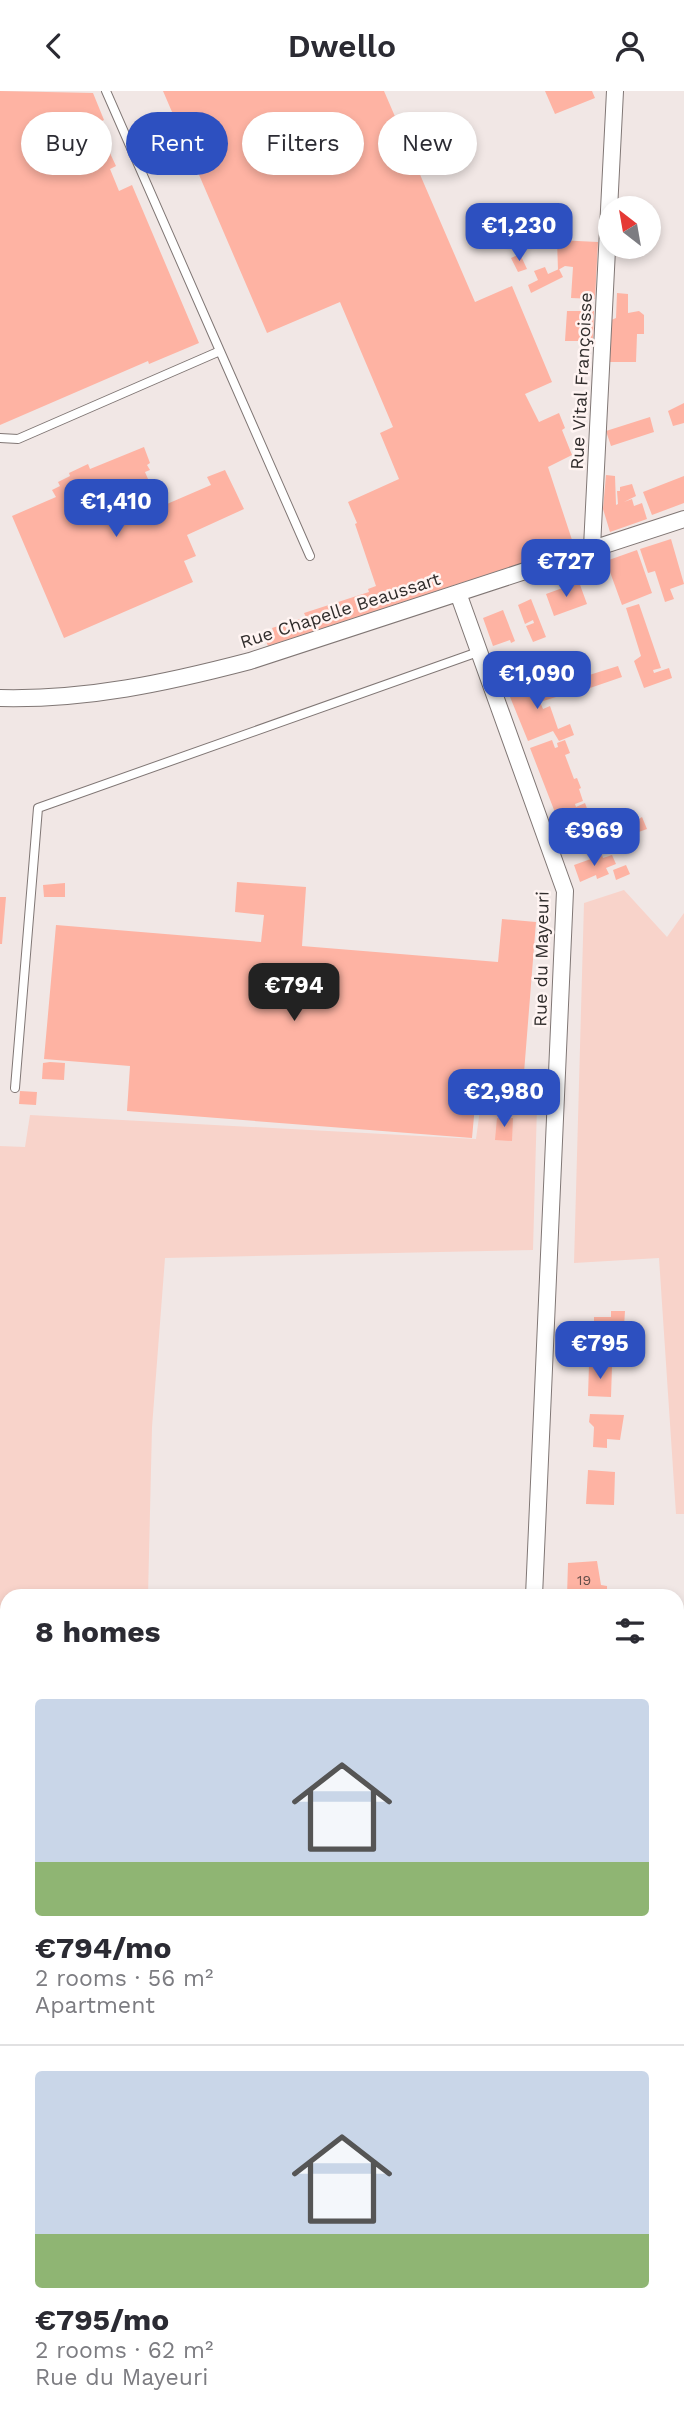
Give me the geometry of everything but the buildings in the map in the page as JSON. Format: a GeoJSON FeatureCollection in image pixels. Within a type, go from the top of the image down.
{"type":"FeatureCollection","features":[{"type":"Feature","properties":{"kind":"street","name":"Rue Vital Françoisse"},"geometry":{"type":"LineString","coordinates":[[592,547],[615,91]]}},
{"type":"Feature","properties":{"kind":"street","name":"Rue Chapelle Beaussart"},"geometry":{"type":"LineString","coordinates":[[0,698],[98,695],[177,680],[250,661],[684,519]]}},
{"type":"Feature","properties":{"kind":"street","name":"Rue du Mayeuri"},"geometry":{"type":"LineString","coordinates":[[458,593],[565,891],[534,1589]]}},
{"type":"Feature","properties":{"kind":"lane"},"geometry":{"type":"LineString","coordinates":[[106,91],[310,556]]}},
{"type":"Feature","properties":{"kind":"lane"},"geometry":{"type":"LineString","coordinates":[[0,438],[18,439],[220,351]]}},
{"type":"Feature","properties":{"kind":"lane"},"geometry":{"type":"LineString","coordinates":[[15,1088],[38,808],[478,652]]}},
{"type":"Feature","properties":{"kind":"shaded area"},"geometry":{"type":"Polygon","coordinates":[[[624,890],[667,937],[684,913],[684,1514],[676,1514],[659,1258],[574,1263],[584,903],[624,890]]]}},
{"type":"Feature","properties":{"kind":"shaded area"},"geometry":{"type":"Polygon","coordinates":[[[481,1102],[537,1106],[533,1250],[165,1258],[152,1427],[148,1589],[0,1589],[0,1146],[25,1147],[30,1115],[476,1139],[481,1102]]]}}]}
